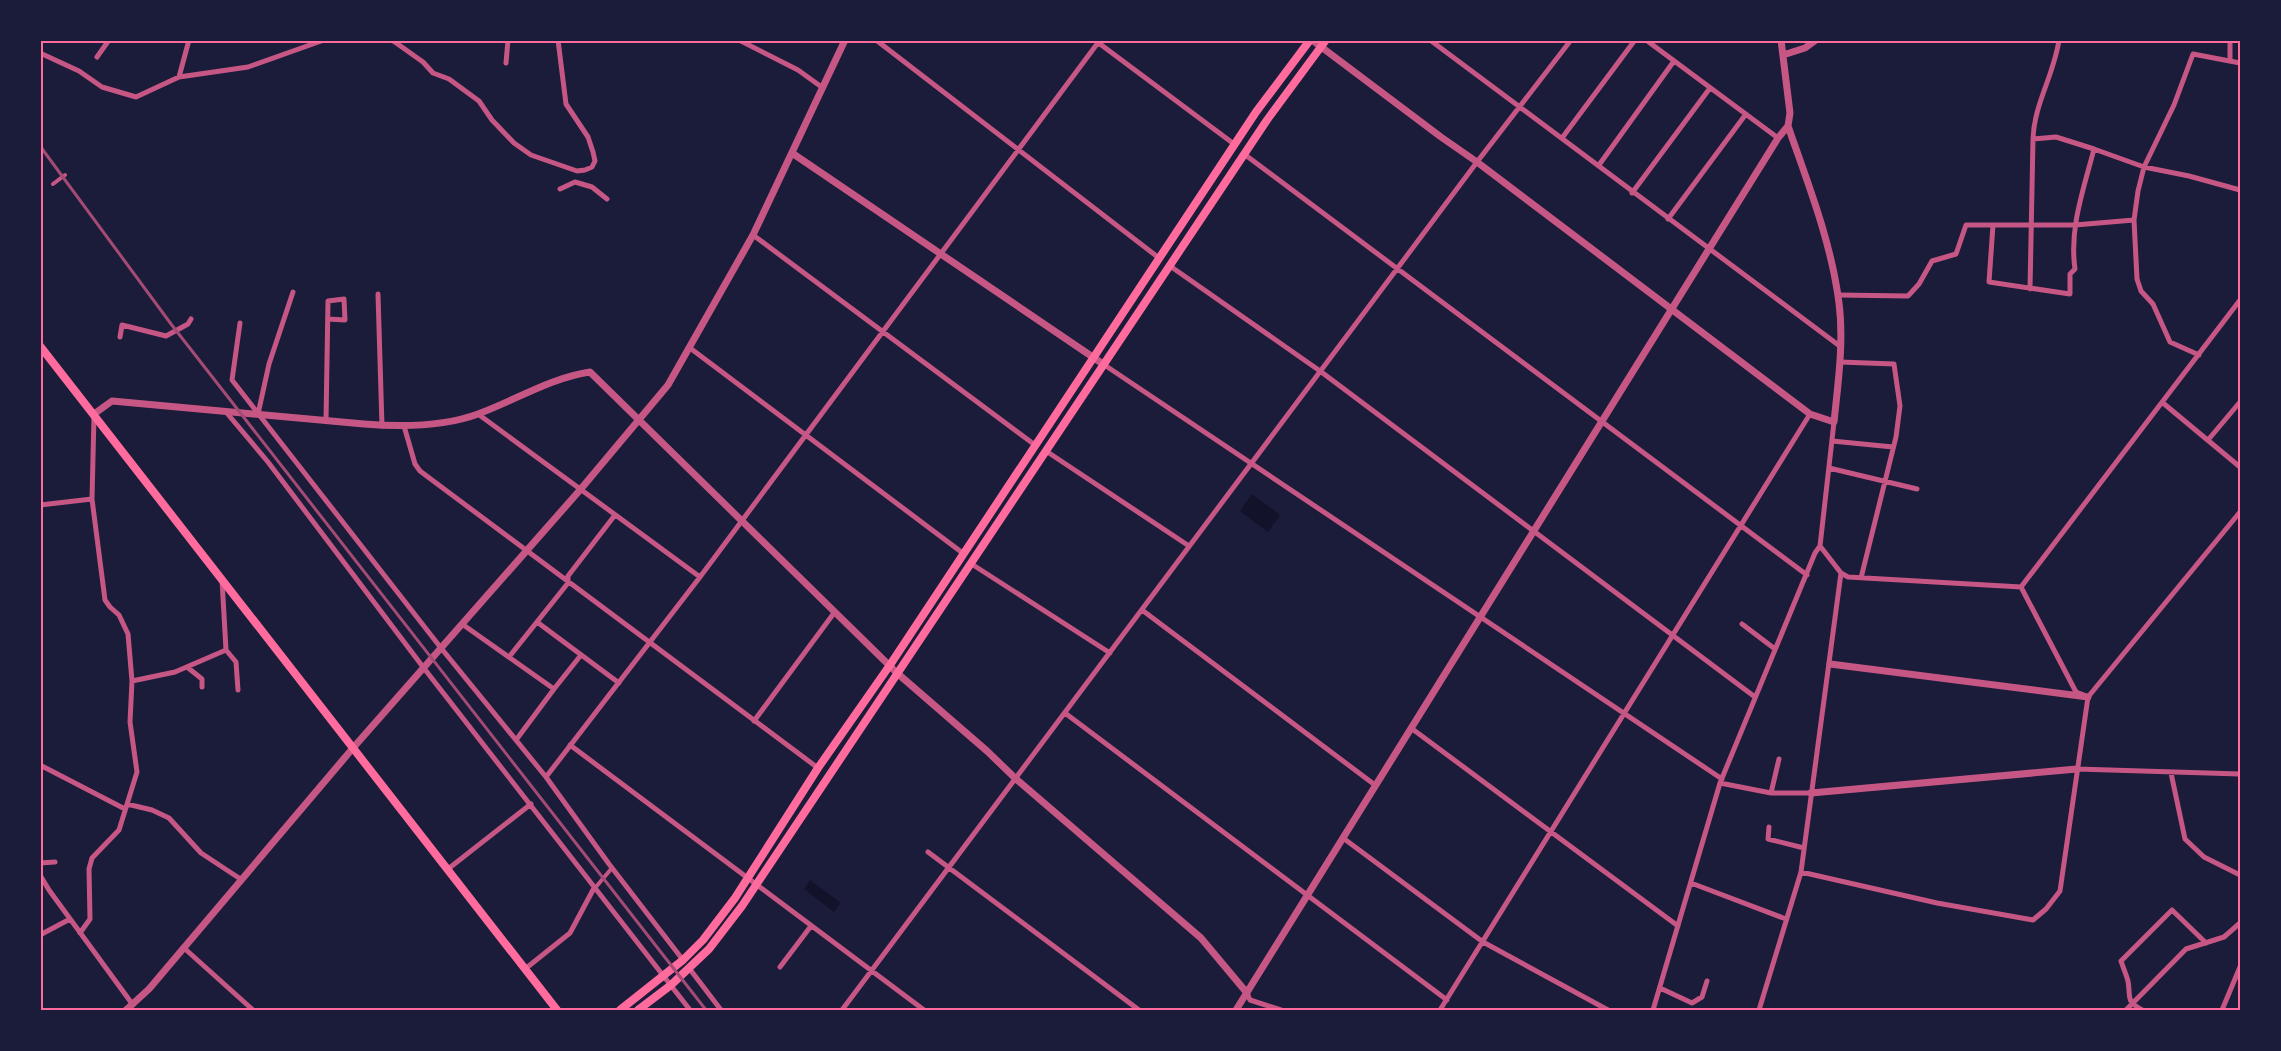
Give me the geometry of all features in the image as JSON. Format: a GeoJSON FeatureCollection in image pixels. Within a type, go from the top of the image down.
{"type":"FeatureCollection","features":[{"type":"Feature","properties":{"kind":"main road"},"geometry":{"type":"LineString","coordinates":[[620,1011],[683,960],[703,940],[890,665],[1234,144],[1311,40]]}},
{"type":"Feature","properties":{"kind":"main road"},"geometry":{"type":"LineString","coordinates":[[638,1011],[709,949],[742,906],[1244,154],[1323,43]]}},
{"type":"Feature","properties":{"kind":"main road"},"geometry":{"type":"LineString","coordinates":[[40,346],[557,1011]]}},
{"type":"Feature","properties":{"kind":"street"},"geometry":{"type":"LineString","coordinates":[[97,57],[109,40]]}},
{"type":"Feature","properties":{"kind":"street"},"geometry":{"type":"LineString","coordinates":[[178,77],[189,40]]}},
{"type":"Feature","properties":{"kind":"street"},"geometry":{"type":"LineString","coordinates":[[40,53],[84,75],[102,87],[136,97],[178,77],[248,67],[324,40]]}},
{"type":"Feature","properties":{"kind":"street"},"geometry":{"type":"LineString","coordinates":[[392,40],[423,62],[434,73],[449,80],[479,101],[492,120],[514,143],[531,155],[577,171],[585,171],[592,167],[595,161],[588,137],[566,104],[558,40]]}},
{"type":"Feature","properties":{"kind":"street"},"geometry":{"type":"LineString","coordinates":[[506,63],[508,40]]}},
{"type":"Feature","properties":{"kind":"street"},"geometry":{"type":"LineString","coordinates":[[739,40],[798,70],[823,88]]}},
{"type":"Feature","properties":{"kind":"street"},"geometry":{"type":"LineString","coordinates":[[126,1011],[135,1008],[353,748],[580,490],[668,385],[753,235],[845,40]]}},
{"type":"Feature","properties":{"kind":"street"},"geometry":{"type":"LineString","coordinates":[[876,40],[1159,258]]}},
{"type":"Feature","properties":{"kind":"street"},"geometry":{"type":"LineString","coordinates":[[1311,40],[1323,43],[1441,137],[1810,414],[1834,422]]}},
{"type":"Feature","properties":{"kind":"street"},"geometry":{"type":"LineString","coordinates":[[1430,40],[1840,347]]}},
{"type":"Feature","properties":{"kind":"street"},"geometry":{"type":"LineString","coordinates":[[842,1011],[1397,268],[1571,40]]}},
{"type":"Feature","properties":{"kind":"street"},"geometry":{"type":"LineString","coordinates":[[1562,138],[1635,40]]}},
{"type":"Feature","properties":{"kind":"street"},"geometry":{"type":"LineString","coordinates":[[1646,40],[1778,138]]}},
{"type":"Feature","properties":{"kind":"street"},"geometry":{"type":"LineString","coordinates":[[1653,1011],[1721,781],[1815,553],[1820,546],[1840,362],[1838,295],[1826,236],[1788,126],[1790,113],[1781,40]]}},
{"type":"Feature","properties":{"kind":"street"},"geometry":{"type":"LineString","coordinates":[[1783,55],[1805,48],[1816,40]]}},
{"type":"Feature","properties":{"kind":"street"},"geometry":{"type":"LineString","coordinates":[[2030,289],[2034,123],[2039,102],[2054,66],[2059,40]]}},
{"type":"Feature","properties":{"kind":"street"},"geometry":{"type":"LineString","coordinates":[[2230,40],[2230,60]]}},
{"type":"Feature","properties":{"kind":"street"},"geometry":{"type":"LineString","coordinates":[[546,777],[700,577],[1097,41],[1234,144]]}},
{"type":"Feature","properties":{"kind":"street"},"geometry":{"type":"LineString","coordinates":[[2199,355],[2170,342],[2153,304],[2141,291],[2137,279],[2134,220],[2138,191],[2144,168],[2174,105],[2193,54],[2241,63]]}},
{"type":"Feature","properties":{"kind":"street"},"geometry":{"type":"LineString","coordinates":[[1599,165],[1674,61]]}},
{"type":"Feature","properties":{"kind":"street"},"geometry":{"type":"LineString","coordinates":[[84,75],[89,69]]}},
{"type":"Feature","properties":{"kind":"street"},"geometry":{"type":"LineString","coordinates":[[1632,193],[1710,88]]}},
{"type":"Feature","properties":{"kind":"street"},"geometry":{"type":"LineString","coordinates":[[1668,219],[1746,114]]}},
{"type":"Feature","properties":{"kind":"street"},"geometry":{"type":"LineString","coordinates":[[1236,1011],[1671,308],[1778,138],[1788,126]]}},
{"type":"Feature","properties":{"kind":"street"},"geometry":{"type":"LineString","coordinates":[[2034,139],[2056,137],[2094,148],[2144,168],[2189,176],[2241,190]]}},
{"type":"Feature","properties":{"kind":"street"},"geometry":{"type":"LineString","coordinates":[[1993,225],[1989,282],[2070,294],[2070,274],[2075,268],[2072,247],[2075,225],[2094,148]]}},
{"type":"Feature","properties":{"kind":"street"},"geometry":{"type":"LineString","coordinates":[[792,153],[1481,616],[1721,781],[1771,793],[1811,793],[2077,769],[2240,773]]}},
{"type":"Feature","properties":{"kind":"street"},"geometry":{"type":"LineString","coordinates":[[1244,154],[1806,575]]}},
{"type":"Feature","properties":{"kind":"street"},"geometry":{"type":"LineString","coordinates":[[575,182],[577,171]]}},
{"type":"Feature","properties":{"kind":"street"},"geometry":{"type":"LineString","coordinates":[[53,184],[65,175]]}},
{"type":"Feature","properties":{"kind":"street"},"geometry":{"type":"LineString","coordinates":[[560,189],[575,182],[592,187],[607,199]]}},
{"type":"Feature","properties":{"kind":"street"},"geometry":{"type":"LineString","coordinates":[[1838,295],[1908,296],[1919,284],[1932,261],[1956,254],[1966,225],[2075,225],[2134,220]]}},
{"type":"Feature","properties":{"kind":"street"},"geometry":{"type":"LineString","coordinates":[[753,235],[1035,445]]}},
{"type":"Feature","properties":{"kind":"street"},"geometry":{"type":"LineString","coordinates":[[1170,266],[1320,371],[1755,697]]}},
{"type":"Feature","properties":{"kind":"street"},"geometry":{"type":"LineString","coordinates":[[258,414],[268,364],[293,292]]}},
{"type":"Feature","properties":{"kind":"street"},"geometry":{"type":"LineString","coordinates":[[378,294],[382,426]]}},
{"type":"Feature","properties":{"kind":"street"},"geometry":{"type":"LineString","coordinates":[[326,420],[328,301],[344,299],[345,320],[328,319]]}},
{"type":"Feature","properties":{"kind":"street"},"geometry":{"type":"LineString","coordinates":[[2021,587],[2241,300]]}},
{"type":"Feature","properties":{"kind":"street"},"geometry":{"type":"LineString","coordinates":[[120,336],[122,325],[166,336],[188,324],[191,319]]}},
{"type":"Feature","properties":{"kind":"street"},"geometry":{"type":"LineString","coordinates":[[240,323],[232,380],[441,648],[546,777],[683,960]]}},
{"type":"Feature","properties":{"kind":"street"},"geometry":{"type":"LineString","coordinates":[[690,348],[964,554]]}},
{"type":"Feature","properties":{"kind":"street"},"geometry":{"type":"LineString","coordinates":[[1840,362],[1894,364],[1900,406],[1886,482],[1861,578]]}},
{"type":"Feature","properties":{"kind":"street"},"geometry":{"type":"LineString","coordinates":[[80,933],[90,919],[89,869],[92,858],[119,830],[137,772],[130,722],[132,681],[128,634],[124,622],[105,600],[92,498],[94,414],[112,401],[382,426],[404,426],[458,420],[478,414],[570,375],[590,372],[897,673],[1201,938],[1251,1000],[1281,1011]]}},
{"type":"Feature","properties":{"kind":"street"},"geometry":{"type":"LineString","coordinates":[[2208,440],[2241,402]]}},
{"type":"Feature","properties":{"kind":"street"},"geometry":{"type":"LineString","coordinates":[[2163,404],[2241,467]]}},
{"type":"Feature","properties":{"kind":"street"},"geometry":{"type":"LineString","coordinates":[[226,412],[268,462],[423,667],[690,1011]]}},
{"type":"Feature","properties":{"kind":"street"},"geometry":{"type":"LineString","coordinates":[[478,414],[700,577]]}},
{"type":"Feature","properties":{"kind":"street"},"geometry":{"type":"LineString","coordinates":[[1440,1011],[1810,414]]}},
{"type":"Feature","properties":{"kind":"street"},"geometry":{"type":"LineString","coordinates":[[404,426],[415,464],[420,471],[818,768]]}},
{"type":"Feature","properties":{"kind":"street"},"geometry":{"type":"LineString","coordinates":[[1832,441],[1893,447]]}},
{"type":"Feature","properties":{"kind":"street"},"geometry":{"type":"LineString","coordinates":[[1046,450],[1189,546]]}},
{"type":"Feature","properties":{"kind":"street"},"geometry":{"type":"LineString","coordinates":[[1829,468],[1917,489]]}},
{"type":"Feature","properties":{"kind":"street"},"geometry":{"type":"LineString","coordinates":[[40,505],[92,498]]}},
{"type":"Feature","properties":{"kind":"street"},"geometry":{"type":"LineString","coordinates":[[1801,872],[1937,903],[2033,920],[2046,909],[2060,891],[2088,697],[2241,512]]}},
{"type":"Feature","properties":{"kind":"street"},"geometry":{"type":"LineString","coordinates":[[509,657],[568,583],[568,576],[615,515]]}},
{"type":"Feature","properties":{"kind":"street"},"geometry":{"type":"LineString","coordinates":[[1820,546],[1848,577],[2021,587]]}},
{"type":"Feature","properties":{"kind":"street"},"geometry":{"type":"LineString","coordinates":[[970,563],[1110,653]]}},
{"type":"Feature","properties":{"kind":"street"},"geometry":{"type":"LineString","coordinates":[[1759,1011],[1801,872],[1842,573]]}},
{"type":"Feature","properties":{"kind":"street"},"geometry":{"type":"LineString","coordinates":[[222,579],[226,650],[236,662],[238,690]]}},
{"type":"Feature","properties":{"kind":"street"},"geometry":{"type":"LineString","coordinates":[[2021,587],[2076,692],[2088,697]]}},
{"type":"Feature","properties":{"kind":"street"},"geometry":{"type":"LineString","coordinates":[[1142,610],[1375,786]]}},
{"type":"Feature","properties":{"kind":"street"},"geometry":{"type":"LineString","coordinates":[[754,721],[834,613]]}},
{"type":"Feature","properties":{"kind":"street"},"geometry":{"type":"LineString","coordinates":[[537,622],[619,683]]}},
{"type":"Feature","properties":{"kind":"street"},"geometry":{"type":"LineString","coordinates":[[462,624],[554,689]]}},
{"type":"Feature","properties":{"kind":"street"},"geometry":{"type":"LineString","coordinates":[[1742,624],[1775,649]]}},
{"type":"Feature","properties":{"kind":"street"},"geometry":{"type":"LineString","coordinates":[[132,681],[175,672],[226,650]]}},
{"type":"Feature","properties":{"kind":"street"},"geometry":{"type":"LineString","coordinates":[[516,740],[581,655]]}},
{"type":"Feature","properties":{"kind":"street"},"geometry":{"type":"LineString","coordinates":[[1830,664],[2088,697]]}},
{"type":"Feature","properties":{"kind":"street"},"geometry":{"type":"LineString","coordinates":[[187,667],[202,679],[202,687]]}},
{"type":"Feature","properties":{"kind":"street"},"geometry":{"type":"LineString","coordinates":[[1065,713],[1447,1000]]}},
{"type":"Feature","properties":{"kind":"street"},"geometry":{"type":"LineString","coordinates":[[1411,728],[1678,926]]}},
{"type":"Feature","properties":{"kind":"street"},"geometry":{"type":"LineString","coordinates":[[570,745],[924,1011]]}},
{"type":"Feature","properties":{"kind":"street"},"geometry":{"type":"LineString","coordinates":[[1771,793],[1779,759]]}},
{"type":"Feature","properties":{"kind":"street"},"geometry":{"type":"LineString","coordinates":[[40,765],[126,807],[152,810],[169,818],[201,853],[242,880]]}},
{"type":"Feature","properties":{"kind":"street"},"geometry":{"type":"LineString","coordinates":[[2171,773],[2185,839],[2204,857],[2241,875]]}},
{"type":"Feature","properties":{"kind":"street"},"geometry":{"type":"LineString","coordinates":[[448,869],[531,804]]}},
{"type":"Feature","properties":{"kind":"street"},"geometry":{"type":"LineString","coordinates":[[1769,827],[1767,839],[1804,848]]}},
{"type":"Feature","properties":{"kind":"street"},"geometry":{"type":"LineString","coordinates":[[1343,838],[1483,942],[1608,1011]]}},
{"type":"Feature","properties":{"kind":"street"},"geometry":{"type":"LineString","coordinates":[[928,852],[1139,1011]]}},
{"type":"Feature","properties":{"kind":"street"},"geometry":{"type":"LineString","coordinates":[[40,863],[55,862]]}},
{"type":"Feature","properties":{"kind":"street"},"geometry":{"type":"LineString","coordinates":[[525,969],[570,933],[594,888],[612,868]]}},
{"type":"Feature","properties":{"kind":"street"},"geometry":{"type":"LineString","coordinates":[[40,875],[135,1008]]}},
{"type":"Feature","properties":{"kind":"street"},"geometry":{"type":"LineString","coordinates":[[1691,883],[1786,919]]}},
{"type":"Feature","properties":{"kind":"street"},"geometry":{"type":"LineString","coordinates":[[2142,1011],[2132,1004],[2128,997],[2128,981],[2121,961],[2172,910],[2206,943]]}},
{"type":"Feature","properties":{"kind":"street"},"geometry":{"type":"LineString","coordinates":[[40,935],[70,919]]}},
{"type":"Feature","properties":{"kind":"street"},"geometry":{"type":"LineString","coordinates":[[2126,1011],[2186,949],[2224,937],[2241,923]]}},
{"type":"Feature","properties":{"kind":"street"},"geometry":{"type":"LineString","coordinates":[[780,967],[811,926]]}},
{"type":"Feature","properties":{"kind":"street"},"geometry":{"type":"LineString","coordinates":[[184,948],[254,1011]]}},
{"type":"Feature","properties":{"kind":"street"},"geometry":{"type":"LineString","coordinates":[[2222,1011],[2241,967]]}},
{"type":"Feature","properties":{"kind":"street"},"geometry":{"type":"LineString","coordinates":[[689,968],[721,1011]]}},
{"type":"Feature","properties":{"kind":"street"},"geometry":{"type":"LineString","coordinates":[[1660,988],[1692,1003],[1702,997],[1707,981]]}},
{"type":"Feature","properties":{"kind":"shaded area"},"geometry":{"type":"Polygon","coordinates":[[[1252,494],[1280,515],[1268,532],[1240,511],[1252,494]]]}},
{"type":"Feature","properties":{"kind":"shaded area"},"geometry":{"type":"Polygon","coordinates":[[[810,880],[841,903],[834,912],[804,889],[810,880]]]}},
{"type":"Feature","properties":{"kind":"railway"},"geometry":{"type":"LineString","coordinates":[[40,146],[171,324],[706,1010]]}}]}
